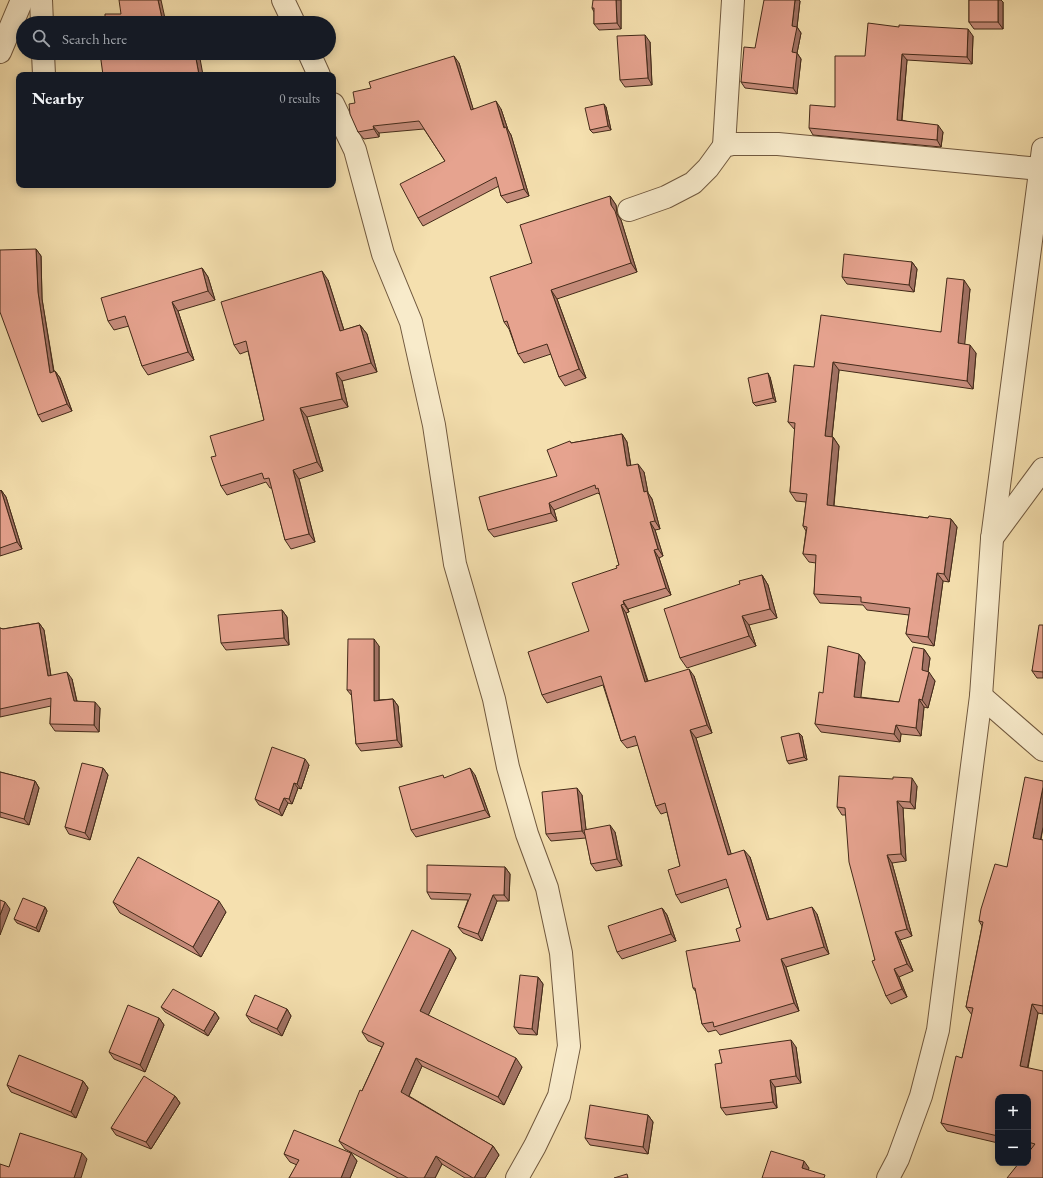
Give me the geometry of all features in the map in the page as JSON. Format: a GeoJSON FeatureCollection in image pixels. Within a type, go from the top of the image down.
{"type":"FeatureCollection","features":[{"type":"Feature","properties":{"kind":"street"},"geometry":{"type":"LineString","coordinates":[[0,52],[22,0]]}},
{"type":"Feature","properties":{"kind":"street"},"geometry":{"type":"LineString","coordinates":[[41,0],[42,16]]}},
{"type":"Feature","properties":{"kind":"street"},"geometry":{"type":"LineString","coordinates":[[284,0],[291,16]]}},
{"type":"Feature","properties":{"kind":"street"},"geometry":{"type":"LineString","coordinates":[[629,210],[666,197],[693,183],[708,168],[724,146],[733,0]]}},
{"type":"Feature","properties":{"kind":"street"},"geometry":{"type":"LineString","coordinates":[[43,60],[44,72]]}},
{"type":"Feature","properties":{"kind":"street"},"geometry":{"type":"LineString","coordinates":[[312,60],[318,72]]}},
{"type":"Feature","properties":{"kind":"street"},"geometry":{"type":"LineString","coordinates":[[336,110],[355,150],[383,254],[411,322],[434,425],[455,564],[494,699],[508,767],[525,827],[547,888],[561,953],[569,1046],[559,1096],[535,1146],[517,1178]]}},
{"type":"Feature","properties":{"kind":"street"},"geometry":{"type":"LineString","coordinates":[[724,146],[747,143],[778,144],[1042,159],[992,539],[980,696],[938,1030],[921,1096],[898,1160],[888,1178]]}},
{"type":"Feature","properties":{"kind":"street"},"geometry":{"type":"LineString","coordinates":[[992,539],[1043,469]]}},
{"type":"Feature","properties":{"kind":"street"},"geometry":{"type":"LineString","coordinates":[[980,696],[1043,750]]}},
{"type":"Feature","properties":{"kind":"building"},"geometry":{"type":"Polygon","coordinates":[[[119,0],[158,0],[161,16],[105,16],[105,14],[121,14],[119,0]]]}},
{"type":"Feature","properties":{"kind":"building"},"geometry":{"type":"Polygon","coordinates":[[[593,0],[616,0],[617,23],[594,24],[594,8],[592,8],[593,0]]]}},
{"type":"Feature","properties":{"kind":"building"},"geometry":{"type":"Polygon","coordinates":[[[764,0],[795,0],[792,26],[797,27],[792,52],[797,53],[793,88],[741,82],[744,47],[755,48],[764,0]]]}},
{"type":"Feature","properties":{"kind":"building"},"geometry":{"type":"Polygon","coordinates":[[[969,0],[998,0],[998,22],[969,22],[969,0]]]}},
{"type":"Feature","properties":{"kind":"building"},"geometry":{"type":"Polygon","coordinates":[[[868,23],[899,27],[899,25],[968,29],[967,57],[902,54],[897,120],[938,125],[937,140],[809,128],[810,105],[835,107],[835,56],[865,56],[868,23]]]}},
{"type":"Feature","properties":{"kind":"building"},"geometry":{"type":"Polygon","coordinates":[[[645,35],[648,78],[620,80],[617,36],[645,35]]]}},
{"type":"Feature","properties":{"kind":"building"},"geometry":{"type":"Polygon","coordinates":[[[454,56],[471,110],[496,101],[504,128],[506,127],[524,189],[501,196],[496,177],[418,218],[400,184],[445,161],[419,121],[373,126],[374,129],[358,132],[350,114],[349,104],[355,103],[353,92],[371,88],[369,82],[454,56]]]}},
{"type":"Feature","properties":{"kind":"building"},"geometry":{"type":"Polygon","coordinates":[[[101,60],[196,60],[198,72],[103,72],[101,60]]]}},
{"type":"Feature","properties":{"kind":"building"},"geometry":{"type":"Polygon","coordinates":[[[604,104],[608,126],[590,130],[585,108],[604,104]]]}},
{"type":"Feature","properties":{"kind":"building"},"geometry":{"type":"Polygon","coordinates":[[[610,196],[611,205],[615,211],[631,263],[551,290],[579,369],[559,377],[547,344],[518,354],[507,321],[504,322],[490,277],[532,263],[520,225],[610,196]]]}},
{"type":"Feature","properties":{"kind":"building"},"geometry":{"type":"Polygon","coordinates":[[[36,249],[38,292],[50,373],[55,371],[67,404],[38,415],[0,312],[0,250],[36,249]]]}},
{"type":"Feature","properties":{"kind":"building"},"geometry":{"type":"Polygon","coordinates":[[[844,254],[912,262],[909,285],[842,277],[844,254]]]}},
{"type":"Feature","properties":{"kind":"building"},"geometry":{"type":"Polygon","coordinates":[[[202,268],[208,291],[172,302],[188,352],[142,366],[125,316],[108,321],[101,298],[202,268]]]}},
{"type":"Feature","properties":{"kind":"building"},"geometry":{"type":"Polygon","coordinates":[[[322,271],[340,331],[360,325],[371,363],[336,373],[342,399],[300,408],[317,462],[293,470],[309,534],[285,540],[269,478],[264,479],[262,473],[221,486],[211,457],[216,456],[210,436],[264,420],[246,341],[234,345],[221,302],[322,271]]]}},
{"type":"Feature","properties":{"kind":"building"},"geometry":{"type":"Polygon","coordinates":[[[947,278],[964,280],[958,343],[970,345],[967,381],[833,362],[825,436],[833,437],[827,505],[928,518],[929,516],[951,519],[944,574],[937,573],[928,637],[906,634],[910,608],[861,602],[861,597],[814,594],[816,555],[803,554],[807,527],[803,526],[807,494],[790,492],[795,423],[788,422],[794,365],[814,367],[821,315],[941,332],[947,278]]]}},
{"type":"Feature","properties":{"kind":"building"},"geometry":{"type":"Polygon","coordinates":[[[768,373],[773,398],[753,403],[748,378],[768,373]]]}},
{"type":"Feature","properties":{"kind":"building"},"geometry":{"type":"Polygon","coordinates":[[[622,434],[627,466],[638,464],[644,492],[647,491],[655,521],[650,522],[658,549],[654,550],[666,588],[623,601],[624,604],[621,605],[645,682],[689,669],[707,725],[690,730],[728,855],[744,850],[767,920],[812,907],[824,947],[781,959],[794,1003],[714,1027],[713,1022],[702,1024],[686,951],[740,941],[736,929],[741,927],[726,879],[676,895],[668,870],[680,866],[665,803],[656,806],[635,736],[621,741],[601,676],[542,695],[528,652],[589,631],[572,583],[617,568],[616,566],[619,565],[598,488],[596,489],[595,485],[549,503],[551,513],[488,530],[479,497],[557,476],[547,450],[570,441],[571,443],[622,434]]]}},
{"type":"Feature","properties":{"kind":"building"},"geometry":{"type":"Polygon","coordinates":[[[1,490],[17,542],[0,548],[0,491],[1,490]]]}},
{"type":"Feature","properties":{"kind":"building"},"geometry":{"type":"Polygon","coordinates":[[[762,575],[770,609],[742,616],[749,636],[680,658],[664,609],[740,584],[739,581],[762,575]]]}},
{"type":"Feature","properties":{"kind":"building"},"geometry":{"type":"Polygon","coordinates":[[[282,610],[284,638],[221,643],[218,615],[282,610]]]}},
{"type":"Feature","properties":{"kind":"building"},"geometry":{"type":"Polygon","coordinates":[[[39,623],[48,676],[67,672],[74,701],[95,702],[94,725],[50,724],[51,698],[0,709],[0,628],[3,629],[39,623]]]}},
{"type":"Feature","properties":{"kind":"building"},"geometry":{"type":"Polygon","coordinates":[[[1039,625],[1043,625],[1043,672],[1032,671],[1039,625]]]}},
{"type":"Feature","properties":{"kind":"building"},"geometry":{"type":"Polygon","coordinates":[[[348,639],[374,639],[374,701],[393,699],[397,740],[356,744],[351,690],[347,690],[348,639]]]}},
{"type":"Feature","properties":{"kind":"building"},"geometry":{"type":"Polygon","coordinates":[[[828,646],[859,654],[854,697],[899,702],[913,647],[924,649],[922,670],[929,672],[922,700],[919,699],[916,728],[896,725],[894,734],[815,724],[819,692],[823,693],[828,646]]]}},
{"type":"Feature","properties":{"kind":"building"},"geometry":{"type":"Polygon","coordinates":[[[799,733],[804,757],[787,761],[781,737],[799,733]]]}},
{"type":"Feature","properties":{"kind":"building"},"geometry":{"type":"Polygon","coordinates":[[[272,747],[305,759],[297,784],[294,783],[289,799],[284,798],[279,810],[255,799],[272,747]]]}},
{"type":"Feature","properties":{"kind":"building"},"geometry":{"type":"Polygon","coordinates":[[[82,763],[103,768],[85,833],[65,827],[82,763]]]}},
{"type":"Feature","properties":{"kind":"building"},"geometry":{"type":"Polygon","coordinates":[[[470,768],[485,810],[411,830],[399,787],[443,775],[444,778],[470,768]]]}},
{"type":"Feature","properties":{"kind":"building"},"geometry":{"type":"Polygon","coordinates":[[[0,772],[35,781],[24,819],[0,812],[0,772]]]}},
{"type":"Feature","properties":{"kind":"building"},"geometry":{"type":"Polygon","coordinates":[[[839,776],[893,779],[893,777],[912,778],[910,802],[897,801],[901,854],[887,855],[907,929],[895,932],[907,964],[894,969],[902,989],[886,996],[872,961],[875,960],[849,862],[845,808],[837,807],[839,776]]]}},
{"type":"Feature","properties":{"kind":"building"},"geometry":{"type":"Polygon","coordinates":[[[1025,777],[1043,781],[1033,838],[1043,840],[1043,1006],[1032,1004],[1020,1066],[1043,1071],[1043,1178],[1007,1178],[1017,1166],[1031,1166],[1031,1149],[1035,1144],[1031,1143],[1031,1094],[995,1094],[995,1135],[941,1123],[956,1056],[962,1058],[973,1008],[966,1007],[983,922],[979,921],[981,909],[995,864],[1007,867],[1025,777]]]}},
{"type":"Feature","properties":{"kind":"building"},"geometry":{"type":"Polygon","coordinates":[[[577,788],[582,831],[546,834],[542,792],[577,788]]]}},
{"type":"Feature","properties":{"kind":"building"},"geometry":{"type":"Polygon","coordinates":[[[610,825],[617,859],[591,864],[584,830],[610,825]]]}},
{"type":"Feature","properties":{"kind":"building"},"geometry":{"type":"Polygon","coordinates":[[[138,857],[219,901],[193,947],[113,902],[138,857]]]}},
{"type":"Feature","properties":{"kind":"building"},"geometry":{"type":"Polygon","coordinates":[[[427,865],[505,867],[504,895],[493,895],[478,934],[458,927],[471,894],[427,892],[427,865]]]}},
{"type":"Feature","properties":{"kind":"building"},"geometry":{"type":"Polygon","coordinates":[[[23,898],[45,907],[36,928],[14,919],[23,898]]]}},
{"type":"Feature","properties":{"kind":"building"},"geometry":{"type":"Polygon","coordinates":[[[0,900],[5,902],[0,915],[0,900]]]}},
{"type":"Feature","properties":{"kind":"building"},"geometry":{"type":"Polygon","coordinates":[[[662,908],[671,934],[617,952],[608,926],[662,908]]]}},
{"type":"Feature","properties":{"kind":"building"},"geometry":{"type":"Polygon","coordinates":[[[412,930],[450,949],[420,1011],[516,1058],[498,1097],[416,1058],[401,1092],[493,1146],[474,1178],[436,1156],[424,1178],[408,1178],[339,1141],[360,1090],[362,1091],[384,1043],[362,1032],[412,930]]]}},
{"type":"Feature","properties":{"kind":"building"},"geometry":{"type":"Polygon","coordinates":[[[520,975],[538,977],[532,1029],[514,1027],[520,975]]]}},
{"type":"Feature","properties":{"kind":"building"},"geometry":{"type":"Polygon","coordinates":[[[173,989],[215,1012],[204,1031],[161,1007],[173,989]]]}},
{"type":"Feature","properties":{"kind":"building"},"geometry":{"type":"Polygon","coordinates":[[[255,995],[287,1009],[277,1029],[246,1015],[255,995]]]}},
{"type":"Feature","properties":{"kind":"building"},"geometry":{"type":"Polygon","coordinates":[[[128,1005],[159,1018],[140,1065],[109,1052],[128,1005]]]}},
{"type":"Feature","properties":{"kind":"building"},"geometry":{"type":"Polygon","coordinates":[[[791,1040],[796,1076],[770,1080],[773,1102],[721,1108],[715,1064],[722,1063],[719,1050],[791,1040]]]}},
{"type":"Feature","properties":{"kind":"building"},"geometry":{"type":"Polygon","coordinates":[[[19,1055],[83,1081],[71,1112],[7,1085],[19,1055]]]}},
{"type":"Feature","properties":{"kind":"building"},"geometry":{"type":"Polygon","coordinates":[[[144,1076],[175,1096],[146,1142],[111,1128],[144,1076]]]}},
{"type":"Feature","properties":{"kind":"building"},"geometry":{"type":"Polygon","coordinates":[[[590,1105],[648,1115],[643,1147],[585,1138],[590,1105]]]}},
{"type":"Feature","properties":{"kind":"building"},"geometry":{"type":"Polygon","coordinates":[[[294,1130],[351,1153],[341,1178],[289,1178],[299,1160],[284,1154],[294,1130]]]}},
{"type":"Feature","properties":{"kind":"building"},"geometry":{"type":"Polygon","coordinates":[[[20,1133],[82,1153],[74,1178],[0,1178],[0,1164],[9,1167],[20,1133]]]}},
{"type":"Feature","properties":{"kind":"building"},"geometry":{"type":"Polygon","coordinates":[[[771,1151],[804,1161],[802,1168],[825,1175],[824,1178],[762,1178],[771,1151]]]}},
{"type":"Feature","properties":{"kind":"building"},"geometry":{"type":"Polygon","coordinates":[[[627,1174],[628,1178],[614,1178],[627,1174]]]}}]}
